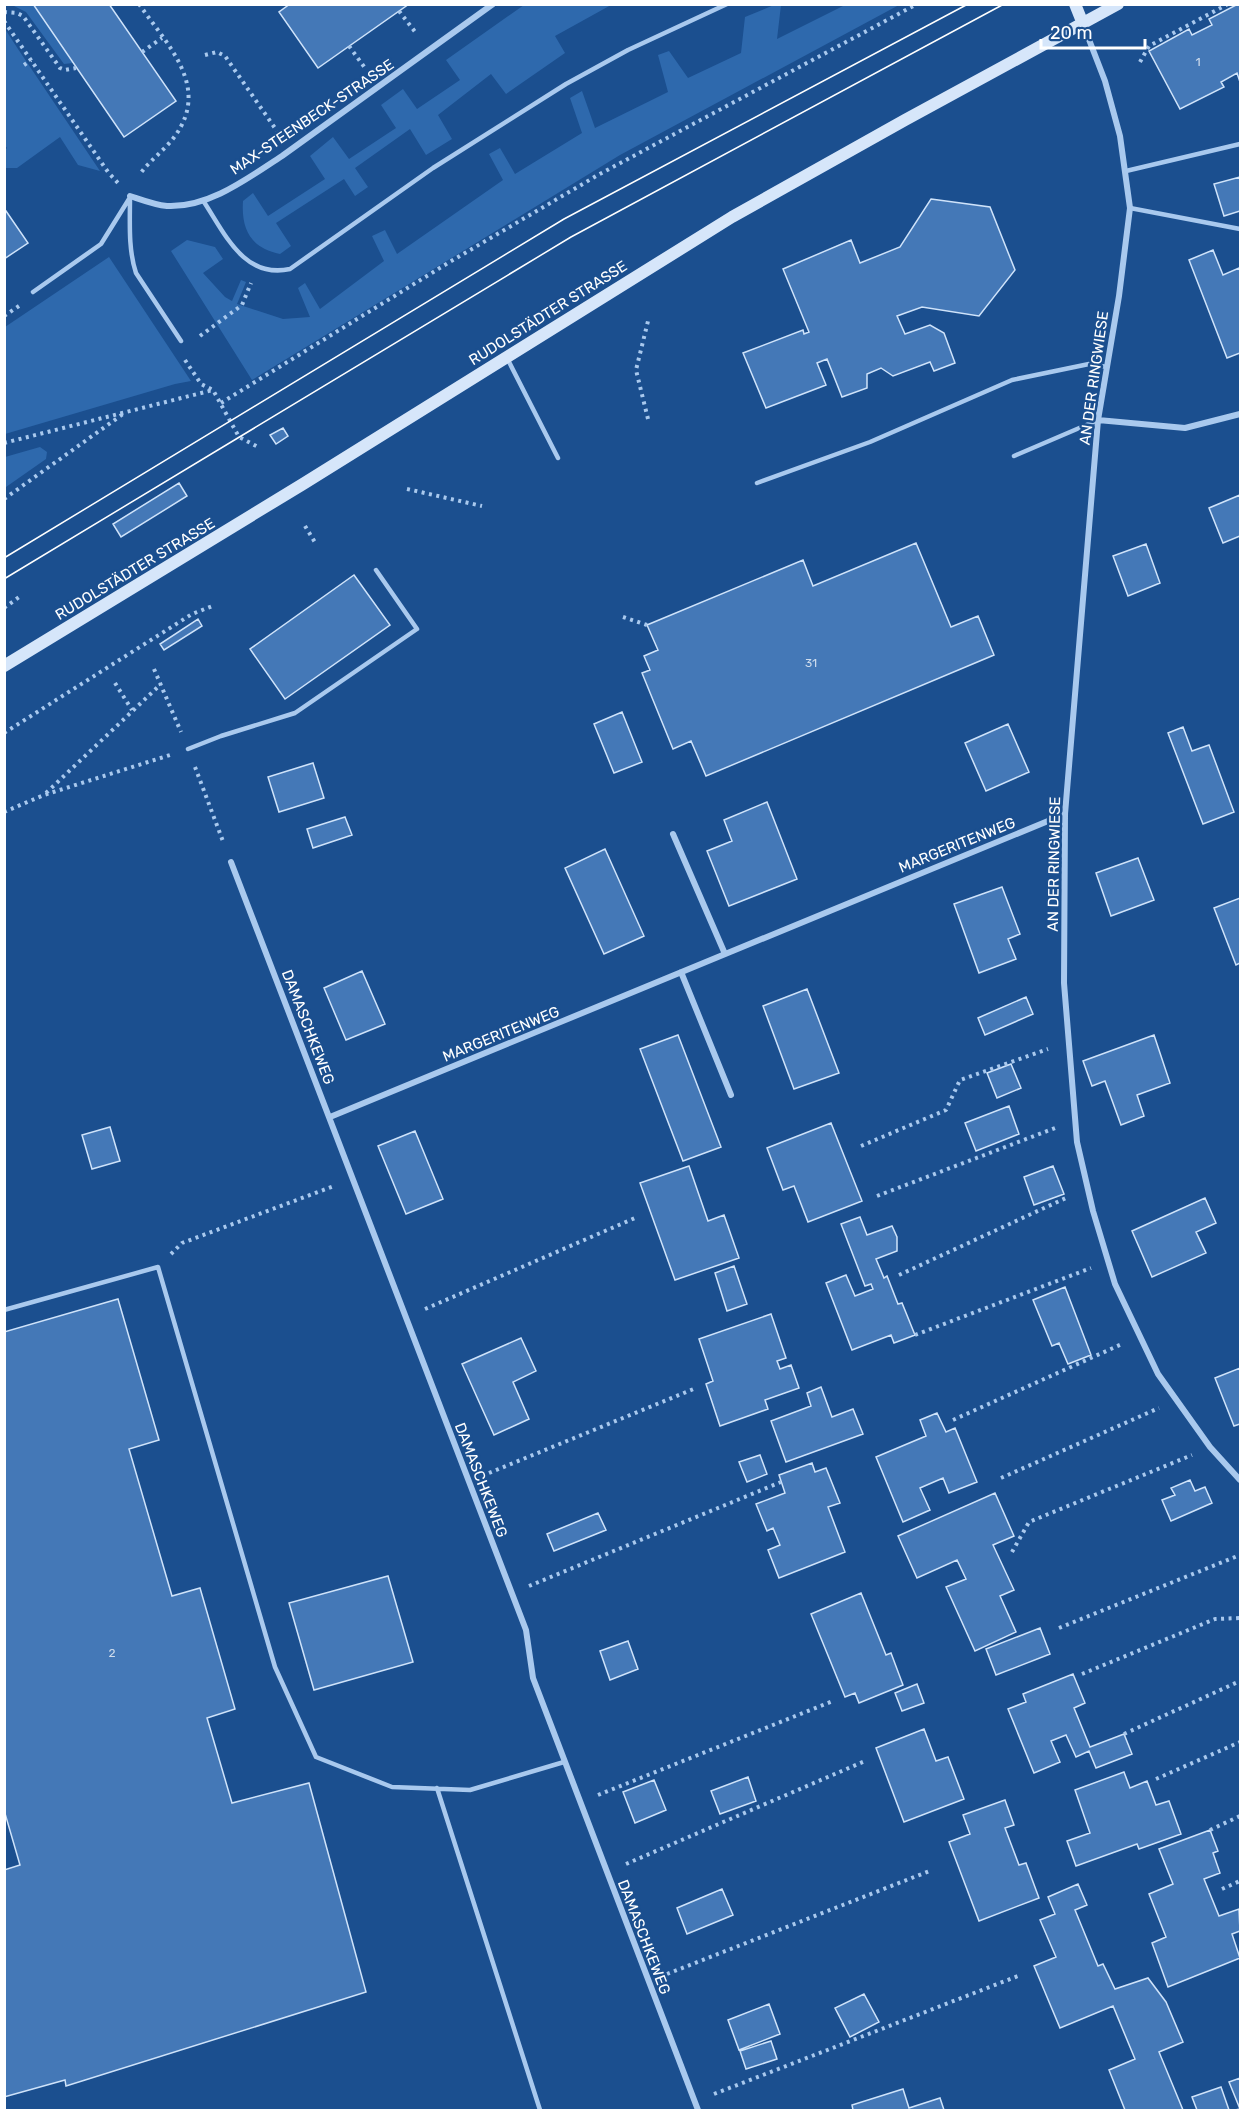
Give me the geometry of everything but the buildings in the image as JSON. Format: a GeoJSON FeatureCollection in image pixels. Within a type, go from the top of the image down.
{"type":"FeatureCollection","features":[{"type":"Feature","properties":{"kind":"main road"},"geometry":{"type":"LineString","coordinates":[[1075,4],[1083,24]]}},
{"type":"Feature","properties":{"kind":"main road","name":"RUDOLSTÄDTER STRASSE"},"geometry":{"type":"LineString","coordinates":[[4,666],[295,489],[732,217],[1118,4]]}},
{"type":"Feature","properties":{"kind":"street","name":"MAX-STEENBECK-STRASSE"},"geometry":{"type":"LineString","coordinates":[[130,196],[165,206],[204,202],[273,162],[494,4]]}},
{"type":"Feature","properties":{"kind":"street","name":"AN DER RINGWIESE"},"geometry":{"type":"LineString","coordinates":[[1083,24],[1112,102],[1126,171],[1130,208],[1098,420],[1065,814],[1064,983],[1077,1142],[1115,1284],[1139,1336],[1158,1374],[1176,1400],[1210,1447],[1240,1480]]}},
{"type":"Feature","properties":{"kind":"street"},"geometry":{"type":"LineString","coordinates":[[1098,420],[1185,428],[1240,414]]}},
{"type":"Feature","properties":{"kind":"street","name":"MARGERITENWEG"},"geometry":{"type":"LineString","coordinates":[[330,1118],[1065,814]]}},
{"type":"Feature","properties":{"kind":"street"},"geometry":{"type":"LineString","coordinates":[[673,834],[725,954]]}},
{"type":"Feature","properties":{"kind":"street","name":"DAMASCHKEWEG"},"geometry":{"type":"LineString","coordinates":[[231,862],[526,1630],[533,1678],[698,2110]]}},
{"type":"Feature","properties":{"kind":"street"},"geometry":{"type":"LineString","coordinates":[[681,972],[731,1095]]}},
{"type":"Feature","properties":{"kind":"lane"},"geometry":{"type":"LineString","coordinates":[[204,202],[242,258],[266,270],[278,272],[290,269],[433,168],[566,84],[628,50],[727,4]]}},
{"type":"Feature","properties":{"kind":"lane"},"geometry":{"type":"LineString","coordinates":[[1126,171],[1240,144]]}},
{"type":"Feature","properties":{"kind":"lane"},"geometry":{"type":"LineString","coordinates":[[33,292],[101,244],[130,196]]}},
{"type":"Feature","properties":{"kind":"lane"},"geometry":{"type":"LineString","coordinates":[[130,196],[130,250],[136,273],[181,341]]}},
{"type":"Feature","properties":{"kind":"lane"},"geometry":{"type":"LineString","coordinates":[[1130,208],[1240,229]]}},
{"type":"Feature","properties":{"kind":"lane"},"geometry":{"type":"LineString","coordinates":[[506,356],[558,458]]}},
{"type":"Feature","properties":{"kind":"lane"},"geometry":{"type":"LineString","coordinates":[[757,483],[870,442],[1012,380],[1089,364],[1107,367]]}},
{"type":"Feature","properties":{"kind":"lane"},"geometry":{"type":"LineString","coordinates":[[1014,456],[1098,420]]}},
{"type":"Feature","properties":{"kind":"lane"},"geometry":{"type":"LineString","coordinates":[[188,749],[295,713],[417,629],[376,570]]}},
{"type":"Feature","properties":{"kind":"lane"},"geometry":{"type":"LineString","coordinates":[[4,1310],[158,1267],[275,1667],[316,1756],[392,1787],[470,1790],[564,1762]]}},
{"type":"Feature","properties":{"kind":"lane"},"geometry":{"type":"LineString","coordinates":[[437,1788],[540,2110]]}},
{"type":"Feature","properties":{"kind":"path"},"geometry":{"type":"LineString","coordinates":[[139,4],[179,62],[190,94],[185,117],[174,136],[140,174]]}},
{"type":"Feature","properties":{"kind":"path"},"geometry":{"type":"LineString","coordinates":[[221,403],[448,263],[598,175],[917,4]]}},
{"type":"Feature","properties":{"kind":"path"},"geometry":{"type":"LineString","coordinates":[[1140,62],[1149,46],[1228,4]]}},
{"type":"Feature","properties":{"kind":"path"},"geometry":{"type":"LineString","coordinates":[[399,11],[416,33]]}},
{"type":"Feature","properties":{"kind":"path"},"geometry":{"type":"LineString","coordinates":[[4,12],[23,16],[60,68],[65,70],[76,68]]}},
{"type":"Feature","properties":{"kind":"path"},"geometry":{"type":"LineString","coordinates":[[4,21],[108,172],[130,196]]}},
{"type":"Feature","properties":{"kind":"path"},"geometry":{"type":"LineString","coordinates":[[142,52],[162,38]]}},
{"type":"Feature","properties":{"kind":"path"},"geometry":{"type":"LineString","coordinates":[[349,46],[365,68]]}},
{"type":"Feature","properties":{"kind":"path"},"geometry":{"type":"LineString","coordinates":[[205,55],[218,52],[225,56],[277,131]]}},
{"type":"Feature","properties":{"kind":"path"},"geometry":{"type":"LineString","coordinates":[[24,65],[31,60]]}},
{"type":"Feature","properties":{"kind":"path"},"geometry":{"type":"LineString","coordinates":[[191,343],[242,306],[258,265]]}},
{"type":"Feature","properties":{"kind":"path"},"geometry":{"type":"LineString","coordinates":[[648,419],[636,370],[649,317]]}},
{"type":"Feature","properties":{"kind":"path"},"geometry":{"type":"LineString","coordinates":[[183,356],[201,384],[213,390],[239,437],[261,448]]}},
{"type":"Feature","properties":{"kind":"path"},"geometry":{"type":"LineString","coordinates":[[4,443],[213,390]]}},
{"type":"Feature","properties":{"kind":"path"},"geometry":{"type":"LineString","coordinates":[[5,499],[126,412]]}},
{"type":"Feature","properties":{"kind":"path"},"geometry":{"type":"LineString","coordinates":[[407,489],[482,506]]}},
{"type":"Feature","properties":{"kind":"path"},"geometry":{"type":"LineString","coordinates":[[305,526],[316,544]]}},
{"type":"Feature","properties":{"kind":"path"},"geometry":{"type":"LineString","coordinates":[[4,608],[22,595]]}},
{"type":"Feature","properties":{"kind":"path"},"geometry":{"type":"LineString","coordinates":[[4,733],[192,614],[215,605]]}},
{"type":"Feature","properties":{"kind":"path"},"geometry":{"type":"LineString","coordinates":[[623,617],[647,625]]}},
{"type":"Feature","properties":{"kind":"path"},"geometry":{"type":"LineString","coordinates":[[115,684],[132,710]]}},
{"type":"Feature","properties":{"kind":"path"},"geometry":{"type":"LineString","coordinates":[[44,795],[161,684]]}},
{"type":"Feature","properties":{"kind":"path"},"geometry":{"type":"LineString","coordinates":[[4,812],[44,795],[188,749]]}},
{"type":"Feature","properties":{"kind":"path"},"geometry":{"type":"LineString","coordinates":[[861,1146],[946,1110],[960,1080],[1069,1042]]}},
{"type":"Feature","properties":{"kind":"path"},"geometry":{"type":"LineString","coordinates":[[877,1196],[1075,1120]]}},
{"type":"Feature","properties":{"kind":"path"},"geometry":{"type":"LineString","coordinates":[[158,1267],[182,1243],[352,1179]]}},
{"type":"Feature","properties":{"kind":"path"},"geometry":{"type":"LineString","coordinates":[[899,1275],[1088,1188]]}},
{"type":"Feature","properties":{"kind":"path"},"geometry":{"type":"LineString","coordinates":[[405,1318],[635,1218]]}},
{"type":"Feature","properties":{"kind":"path"},"geometry":{"type":"LineString","coordinates":[[915,1335],[1108,1261]]}},
{"type":"Feature","properties":{"kind":"path"},"geometry":{"type":"LineString","coordinates":[[953,1420],[1139,1336]]}},
{"type":"Feature","properties":{"kind":"path"},"geometry":{"type":"LineString","coordinates":[[468,1481],[696,1388]]}},
{"type":"Feature","properties":{"kind":"path"},"geometry":{"type":"LineString","coordinates":[[1001,1478],[1176,1400]]}},
{"type":"Feature","properties":{"kind":"path"},"geometry":{"type":"LineString","coordinates":[[1012,1552],[1029,1522],[1210,1447]]}},
{"type":"Feature","properties":{"kind":"path"},"geometry":{"type":"LineString","coordinates":[[512,1594],[781,1482]]}},
{"type":"Feature","properties":{"kind":"path"},"geometry":{"type":"LineString","coordinates":[[1059,1628],[1240,1555]]}},
{"type":"Feature","properties":{"kind":"path"},"geometry":{"type":"LineString","coordinates":[[1082,1674],[1215,1619],[1240,1618]]}},
{"type":"Feature","properties":{"kind":"path"},"geometry":{"type":"LineString","coordinates":[[1124,1734],[1240,1681]]}},
{"type":"Feature","properties":{"kind":"path"},"geometry":{"type":"LineString","coordinates":[[580,1802],[833,1701]]}},
{"type":"Feature","properties":{"kind":"path"},"geometry":{"type":"LineString","coordinates":[[1156,1779],[1240,1742]]}},
{"type":"Feature","properties":{"kind":"path"},"geometry":{"type":"LineString","coordinates":[[606,1872],[865,1761]]}},
{"type":"Feature","properties":{"kind":"path"},"geometry":{"type":"LineString","coordinates":[[1210,1830],[1240,1816]]}},
{"type":"Feature","properties":{"kind":"path"},"geometry":{"type":"LineString","coordinates":[[648,1981],[932,1870]]}},
{"type":"Feature","properties":{"kind":"path"},"geometry":{"type":"LineString","coordinates":[[1221,1889],[1240,1881]]}},
{"type":"Feature","properties":{"kind":"path"},"geometry":{"type":"LineString","coordinates":[[694,2102],[1018,1976]]}},
{"type":"Feature","properties":{"kind":"shaded area"},"geometry":{"type":"Polygon","coordinates":[[[5,5],[33,5],[73,63],[64,64],[26,12],[14,6],[5,5]]]}},
{"type":"Feature","properties":{"kind":"shaded area"},"geometry":{"type":"Polygon","coordinates":[[[524,5],[611,5],[555,36],[565,53],[506,94],[491,74],[438,115],[452,139],[426,155],[410,129],[355,168],[368,187],[355,196],[344,179],[276,223],[291,246],[280,254],[255,242],[246,229],[243,201],[253,193],[268,216],[325,179],[310,156],[333,137],[349,159],[396,128],[381,105],[403,89],[417,109],[460,80],[446,60],[524,5]]]}},
{"type":"Feature","properties":{"kind":"shaded area"},"geometry":{"type":"Polygon","coordinates":[[[774,5],[781,5],[777,39],[845,5],[899,5],[620,155],[252,380],[171,251],[187,240],[215,247],[223,259],[203,273],[225,297],[232,301],[241,280],[246,282],[237,304],[283,319],[310,317],[298,288],[305,283],[320,309],[384,261],[372,236],[385,230],[397,254],[503,180],[489,154],[500,148],[515,174],[582,133],[570,98],[582,91],[595,128],[668,92],[658,55],[669,51],[688,78],[741,53],[745,17],[774,5]]]}},
{"type":"Feature","properties":{"kind":"shaded area"},"geometry":{"type":"Polygon","coordinates":[[[5,29],[100,171],[78,165],[60,137],[17,168],[5,168],[7,148],[4,144],[5,29]]]}},
{"type":"Feature","properties":{"kind":"shaded area"},"geometry":{"type":"Polygon","coordinates":[[[109,257],[191,381],[5,434],[5,327],[109,257]]]}},
{"type":"Feature","properties":{"kind":"shaded area"},"geometry":{"type":"Polygon","coordinates":[[[40,447],[47,452],[46,459],[6,487],[5,457],[40,447]]]}},
{"type":"Feature","properties":{"kind":"tram line"},"geometry":{"type":"LineString","coordinates":[[4,558],[564,219],[968,4]]}},
{"type":"Feature","properties":{"kind":"tram line"},"geometry":{"type":"LineString","coordinates":[[4,579],[571,237],[1004,4]]}}]}
